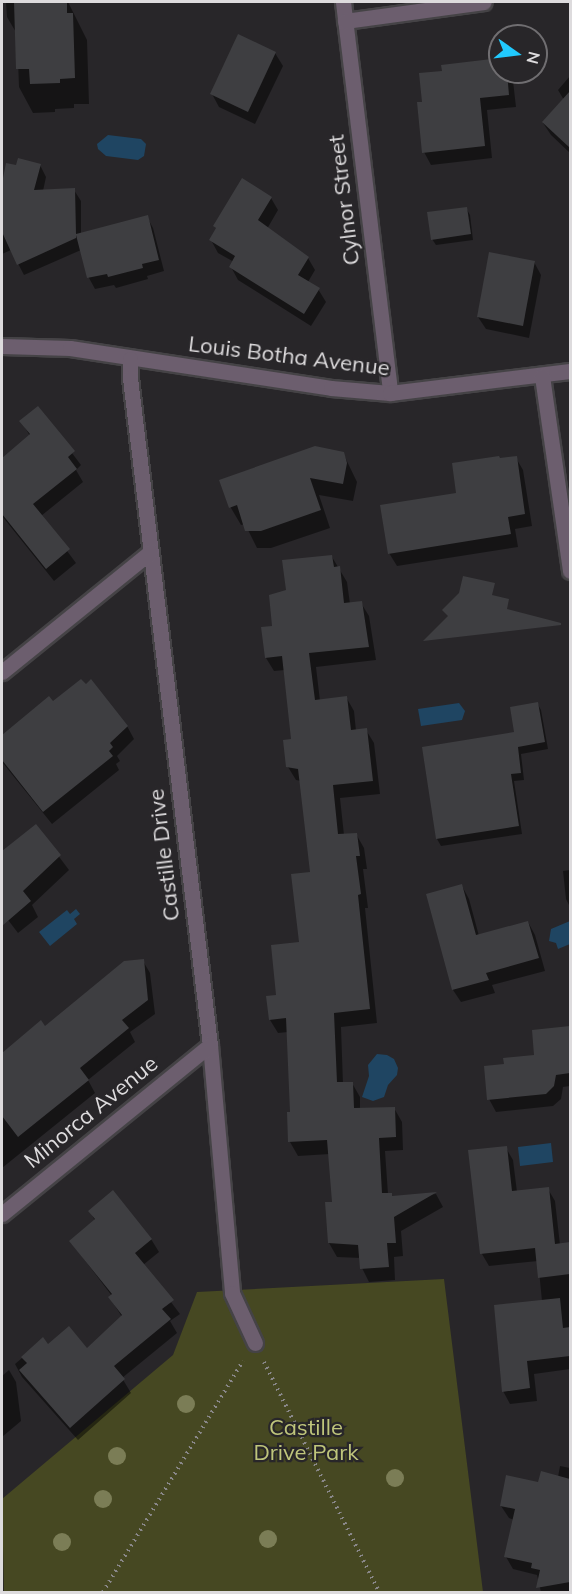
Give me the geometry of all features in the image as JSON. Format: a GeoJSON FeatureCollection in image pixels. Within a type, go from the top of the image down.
{"type":"FeatureCollection","features":[{"type":"Feature","properties":{"kind":"street","name":"Cylnor Street"},"geometry":{"type":"LineString","coordinates":[[343,2],[390,393]]}},
{"type":"Feature","properties":{"kind":"street"},"geometry":{"type":"LineString","coordinates":[[345,21],[484,2]]}},
{"type":"Feature","properties":{"kind":"street","name":"Louis Botha Avenue"},"geometry":{"type":"LineString","coordinates":[[2,346],[70,348],[331,388],[390,393],[570,371]]}},
{"type":"Feature","properties":{"kind":"street","name":"Castille Drive"},"geometry":{"type":"LineString","coordinates":[[130,359],[150,552],[210,1045],[232,1293],[255,1342]]}},
{"type":"Feature","properties":{"kind":"street"},"geometry":{"type":"LineString","coordinates":[[542,376],[570,571]]}},
{"type":"Feature","properties":{"kind":"street"},"geometry":{"type":"LineString","coordinates":[[2,672],[150,552]]}},
{"type":"Feature","properties":{"kind":"street","name":"Minorca Avenue"},"geometry":{"type":"LineString","coordinates":[[2,1214],[210,1045]]}},
{"type":"Feature","properties":{"kind":"path"},"geometry":{"type":"LineString","coordinates":[[104,1593],[255,1342]]}},
{"type":"Feature","properties":{"kind":"path"},"geometry":{"type":"LineString","coordinates":[[255,1342],[379,1593]]}},
{"type":"Feature","properties":{"kind":"green space","name":"Castille Drive Park"},"geometry":{"type":"Polygon","coordinates":[[[444,1279],[483,1592],[4,1592],[2,1499],[173,1355],[197,1292],[444,1279]]]}},
{"type":"Feature","properties":{"kind":"water"},"geometry":{"type":"Polygon","coordinates":[[[108,135],[141,139],[146,144],[144,156],[138,160],[106,156],[98,149],[97,144],[108,135]]]}},
{"type":"Feature","properties":{"kind":"water"},"geometry":{"type":"Polygon","coordinates":[[[459,703],[465,711],[462,720],[421,726],[418,709],[459,703]]]}},
{"type":"Feature","properties":{"kind":"water"},"geometry":{"type":"Polygon","coordinates":[[[76,909],[80,914],[74,919],[77,924],[50,946],[39,932],[67,910],[70,914],[76,909]]]}},
{"type":"Feature","properties":{"kind":"water"},"geometry":{"type":"Polygon","coordinates":[[[570,921],[570,944],[558,949],[556,943],[549,941],[551,929],[570,921]]]}},
{"type":"Feature","properties":{"kind":"water"},"geometry":{"type":"Polygon","coordinates":[[[377,1054],[387,1055],[394,1059],[398,1068],[397,1075],[388,1085],[384,1097],[373,1101],[362,1097],[369,1076],[368,1065],[377,1054]]]}},
{"type":"Feature","properties":{"kind":"water"},"geometry":{"type":"Polygon","coordinates":[[[551,1143],[553,1162],[520,1166],[518,1147],[551,1143]]]}},
{"type":"Feature","properties":{"kind":"building"},"geometry":{"type":"Polygon","coordinates":[[[14,2],[67,2],[67,13],[73,13],[75,78],[60,79],[60,83],[30,84],[29,69],[16,69],[14,2]]]}},
{"type":"Feature","properties":{"kind":"building"},"geometry":{"type":"Polygon","coordinates":[[[238,34],[276,52],[248,112],[210,94],[238,34]]]}},
{"type":"Feature","properties":{"kind":"building"},"geometry":{"type":"Polygon","coordinates":[[[488,59],[488,84],[508,84],[509,95],[480,98],[485,146],[422,153],[417,102],[422,102],[419,73],[442,71],[441,65],[488,59]]]}},
{"type":"Feature","properties":{"kind":"building"},"geometry":{"type":"Polygon","coordinates":[[[570,91],[570,148],[542,122],[570,91]]]}},
{"type":"Feature","properties":{"kind":"building"},"geometry":{"type":"Polygon","coordinates":[[[18,158],[41,164],[34,190],[75,188],[76,234],[148,215],[159,260],[142,264],[143,268],[108,277],[107,274],[87,278],[76,235],[76,238],[17,265],[2,232],[2,183],[6,163],[16,165],[18,158]]]}},
{"type":"Feature","properties":{"kind":"building"},"geometry":{"type":"Polygon","coordinates":[[[242,178],[272,197],[258,220],[309,257],[298,275],[320,288],[304,314],[229,267],[235,256],[209,240],[216,228],[213,226],[242,178]]]}},
{"type":"Feature","properties":{"kind":"building"},"geometry":{"type":"Polygon","coordinates":[[[467,207],[471,234],[431,240],[427,212],[467,207]]]}},
{"type":"Feature","properties":{"kind":"building"},"geometry":{"type":"Polygon","coordinates":[[[489,252],[535,261],[523,326],[477,317],[489,252]]]}},
{"type":"Feature","properties":{"kind":"building"},"geometry":{"type":"Polygon","coordinates":[[[38,406],[75,451],[68,457],[77,469],[33,504],[70,549],[46,569],[2,514],[2,458],[30,434],[19,421],[38,406]]]}},
{"type":"Feature","properties":{"kind":"building"},"geometry":{"type":"Polygon","coordinates":[[[315,446],[344,452],[347,463],[343,484],[310,478],[321,510],[261,531],[245,531],[237,505],[229,508],[219,480],[315,446]]]}},
{"type":"Feature","properties":{"kind":"building"},"geometry":{"type":"Polygon","coordinates":[[[499,456],[500,458],[517,456],[525,514],[508,517],[511,534],[388,554],[380,505],[456,493],[452,463],[499,456]]]}},
{"type":"Feature","properties":{"kind":"building"},"geometry":{"type":"Polygon","coordinates":[[[332,555],[334,567],[340,566],[344,603],[362,601],[369,647],[309,653],[315,700],[347,696],[351,730],[367,728],[373,781],[333,785],[338,834],[357,833],[360,856],[356,856],[361,894],[358,895],[370,1009],[334,1013],[337,1082],[353,1082],[354,1108],[395,1107],[396,1137],[379,1138],[382,1193],[392,1193],[392,1196],[437,1192],[394,1217],[396,1243],[387,1243],[389,1267],[360,1269],[358,1245],[328,1243],[325,1202],[332,1202],[327,1140],[288,1142],[287,1112],[290,1112],[286,1018],[269,1020],[266,996],[276,995],[271,945],[299,942],[291,874],[310,872],[298,769],[286,767],[283,740],[291,739],[282,656],[265,658],[261,627],[272,626],[269,595],[286,590],[282,560],[332,555]]]}},
{"type":"Feature","properties":{"kind":"building"},"geometry":{"type":"Polygon","coordinates":[[[463,576],[495,583],[492,595],[509,599],[507,609],[561,623],[561,625],[423,641],[448,616],[442,610],[459,593],[463,576]]]}},
{"type":"Feature","properties":{"kind":"building"},"geometry":{"type":"Polygon","coordinates":[[[81,679],[86,684],[91,679],[128,726],[110,743],[113,747],[109,751],[113,756],[43,812],[2,760],[2,735],[49,696],[53,701],[81,679]]]}},
{"type":"Feature","properties":{"kind":"building"},"geometry":{"type":"Polygon","coordinates":[[[538,702],[545,742],[518,747],[521,773],[511,774],[519,826],[436,839],[422,747],[514,732],[510,707],[538,702]]]}},
{"type":"Feature","properties":{"kind":"building"},"geometry":{"type":"Polygon","coordinates":[[[36,824],[61,855],[23,891],[31,901],[2,926],[2,851],[36,824]]]}},
{"type":"Feature","properties":{"kind":"building"},"geometry":{"type":"Polygon","coordinates":[[[462,884],[476,935],[528,921],[539,958],[486,973],[489,980],[452,990],[426,894],[462,884]]]}},
{"type":"Feature","properties":{"kind":"building"},"geometry":{"type":"Polygon","coordinates":[[[144,959],[148,1000],[122,1020],[129,1028],[80,1068],[89,1080],[18,1137],[2,1116],[2,1053],[41,1020],[45,1026],[124,961],[144,959]]]}},
{"type":"Feature","properties":{"kind":"building"},"geometry":{"type":"Polygon","coordinates":[[[570,1026],[570,1073],[556,1075],[554,1086],[546,1094],[487,1100],[484,1066],[504,1064],[503,1058],[534,1055],[532,1030],[570,1026]]]}},
{"type":"Feature","properties":{"kind":"building"},"geometry":{"type":"Polygon","coordinates":[[[507,1146],[512,1191],[549,1187],[555,1244],[570,1242],[570,1274],[538,1278],[535,1248],[480,1254],[468,1150],[507,1146]]]}},
{"type":"Feature","properties":{"kind":"building"},"geometry":{"type":"Polygon","coordinates":[[[113,1190],[152,1239],[135,1253],[174,1300],[162,1309],[171,1319],[114,1366],[125,1379],[70,1428],[19,1370],[27,1363],[21,1357],[43,1337],[48,1344],[69,1326],[87,1348],[122,1315],[108,1297],[112,1294],[69,1241],[95,1219],[88,1211],[113,1190]]]}},
{"type":"Feature","properties":{"kind":"building"},"geometry":{"type":"Polygon","coordinates":[[[560,1298],[563,1328],[570,1327],[570,1356],[527,1361],[530,1388],[502,1392],[494,1305],[560,1298]]]}},
{"type":"Feature","properties":{"kind":"building"},"geometry":{"type":"Polygon","coordinates":[[[541,1471],[570,1479],[570,1582],[536,1588],[540,1570],[531,1568],[532,1563],[504,1557],[515,1509],[500,1506],[506,1475],[538,1482],[541,1471]]]}}]}
